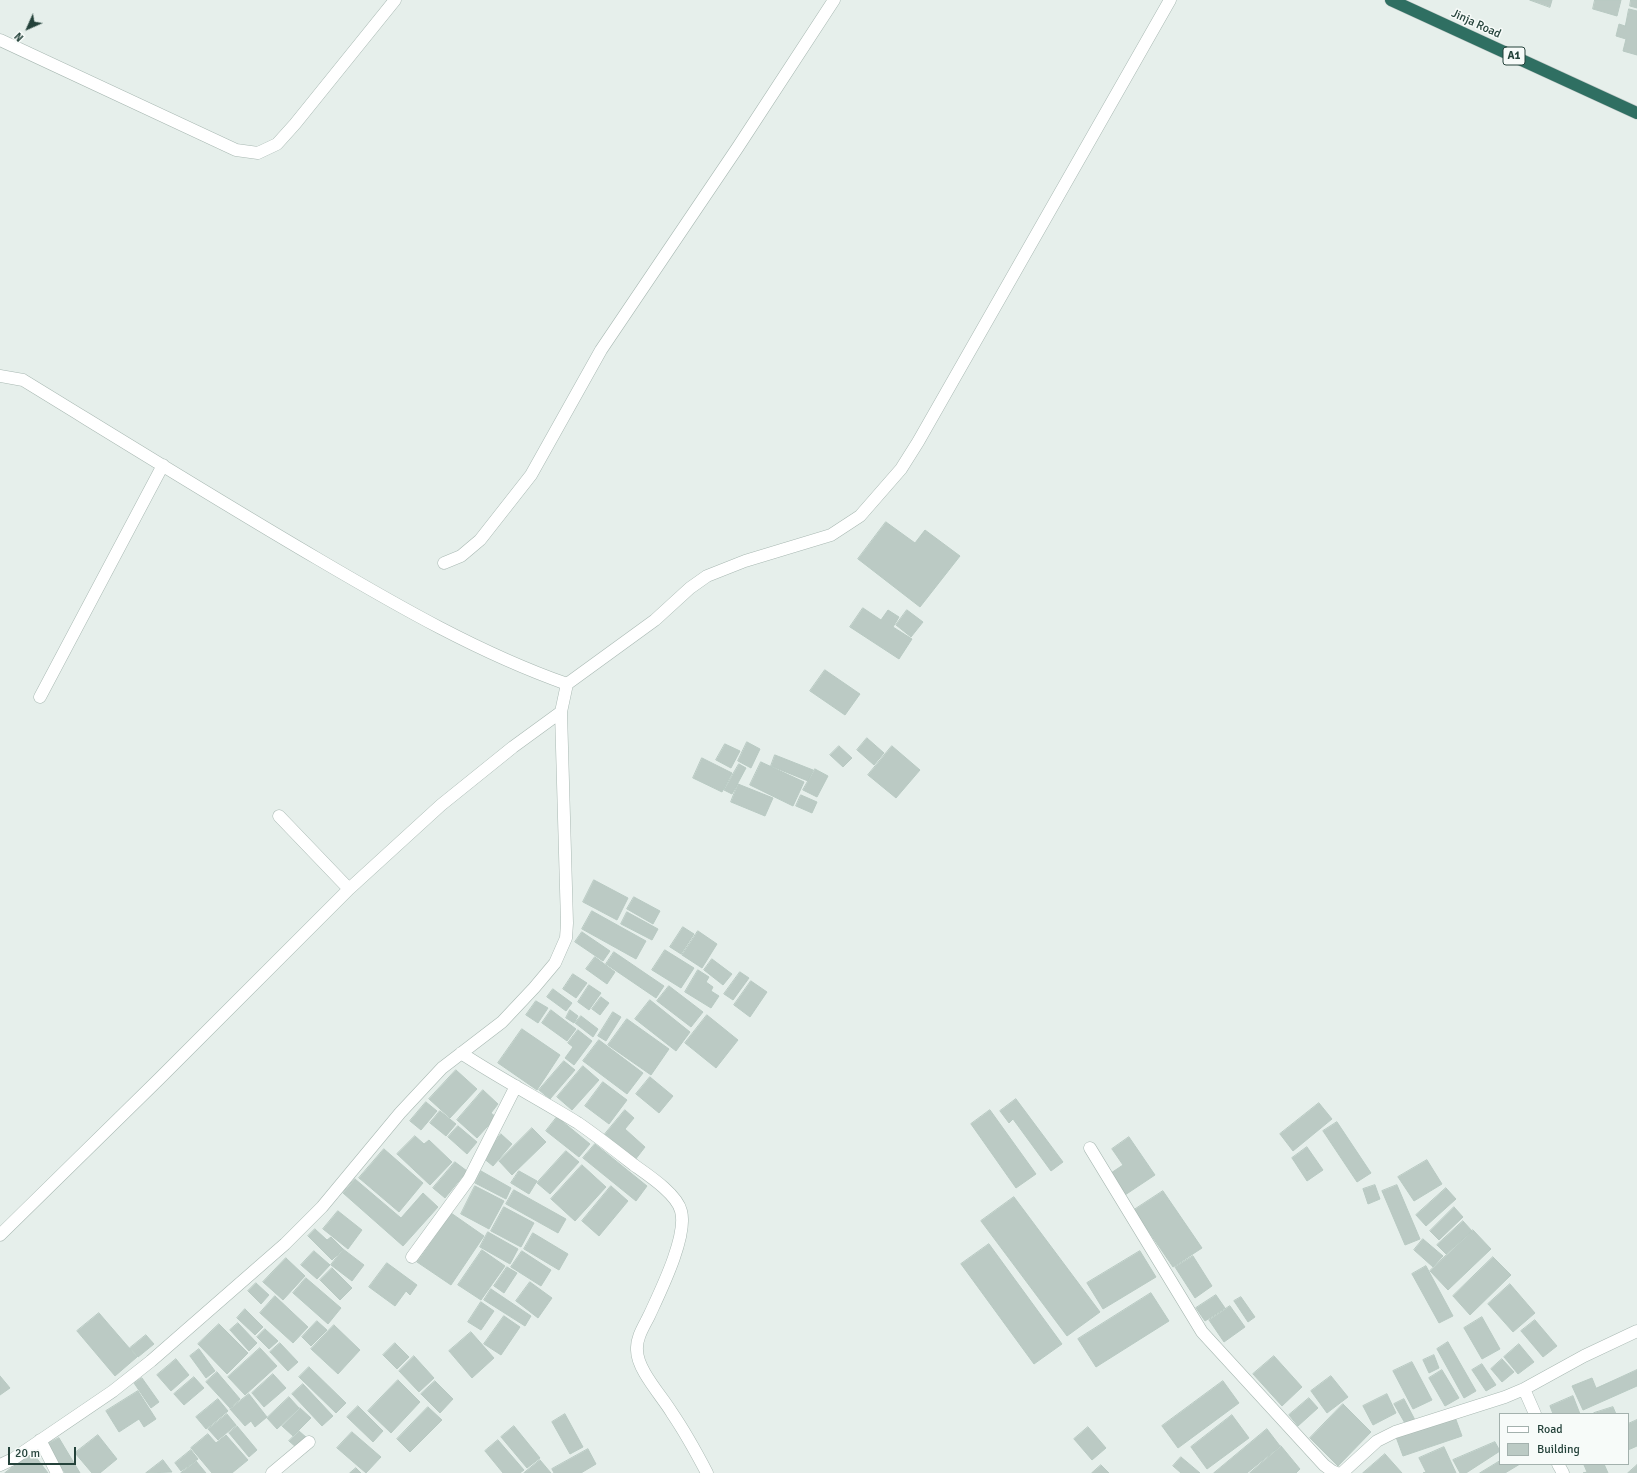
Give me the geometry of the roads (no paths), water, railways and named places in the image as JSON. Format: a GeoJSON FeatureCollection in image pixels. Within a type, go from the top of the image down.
{"type":"FeatureCollection","features":[{"type":"Feature","properties":{"kind":"highway","name":"Jinja Road"},"geometry":{"type":"LineString","coordinates":[[1391,0],[1637,113]]}},
{"type":"Feature","properties":{"kind":"street"},"geometry":{"type":"LineString","coordinates":[[0,40],[236,150],[258,153],[277,144],[282,139],[395,0]]}},
{"type":"Feature","properties":{"kind":"street"},"geometry":{"type":"LineString","coordinates":[[444,563],[461,556],[480,540],[531,475],[602,350],[738,147],[834,0]]}},
{"type":"Feature","properties":{"kind":"street"},"geometry":{"type":"LineString","coordinates":[[0,1465],[12,1459],[113,1391],[151,1361],[285,1244],[322,1207],[400,1113],[442,1068],[502,1022],[555,963],[566,938],[567,923],[561,712],[567,684],[655,620],[690,588],[707,576],[745,561],[831,535],[860,516],[865,511],[901,469],[918,442],[1170,0]]}},
{"type":"Feature","properties":{"kind":"street"},"geometry":{"type":"LineString","coordinates":[[0,376],[23,380],[238,513],[409,612],[490,653],[567,684]]}},
{"type":"Feature","properties":{"kind":"street"},"geometry":{"type":"LineString","coordinates":[[40,697],[163,466]]}},
{"type":"Feature","properties":{"kind":"street"},"geometry":{"type":"LineString","coordinates":[[0,1235],[349,889],[441,805],[513,747],[561,712]]}},
{"type":"Feature","properties":{"kind":"street"},"geometry":{"type":"LineString","coordinates":[[279,816],[349,889]]}},
{"type":"Feature","properties":{"kind":"street"},"geometry":{"type":"LineString","coordinates":[[461,1053],[580,1124],[645,1173],[670,1194],[681,1210],[683,1221],[679,1241],[665,1282],[640,1335],[637,1350],[638,1359],[643,1370],[672,1413],[707,1473]]}},
{"type":"Feature","properties":{"kind":"street"},"geometry":{"type":"LineString","coordinates":[[412,1257],[469,1179],[516,1086]]}},
{"type":"Feature","properties":{"kind":"street"},"geometry":{"type":"LineString","coordinates":[[1090,1148],[1202,1332],[1324,1465],[1332,1472],[1337,1473]]}},
{"type":"Feature","properties":{"kind":"street"},"geometry":{"type":"LineString","coordinates":[[1342,1473],[1377,1441],[1395,1432],[1505,1397],[1524,1389],[1584,1356],[1637,1331]]}},
{"type":"Feature","properties":{"kind":"street"},"geometry":{"type":"LineString","coordinates":[[1524,1389],[1535,1413]]}},
{"type":"Feature","properties":{"kind":"street"},"geometry":{"type":"LineString","coordinates":[[40,1440],[57,1473]]}},
{"type":"Feature","properties":{"kind":"street"},"geometry":{"type":"LineString","coordinates":[[272,1473],[308,1442]]}}]}
